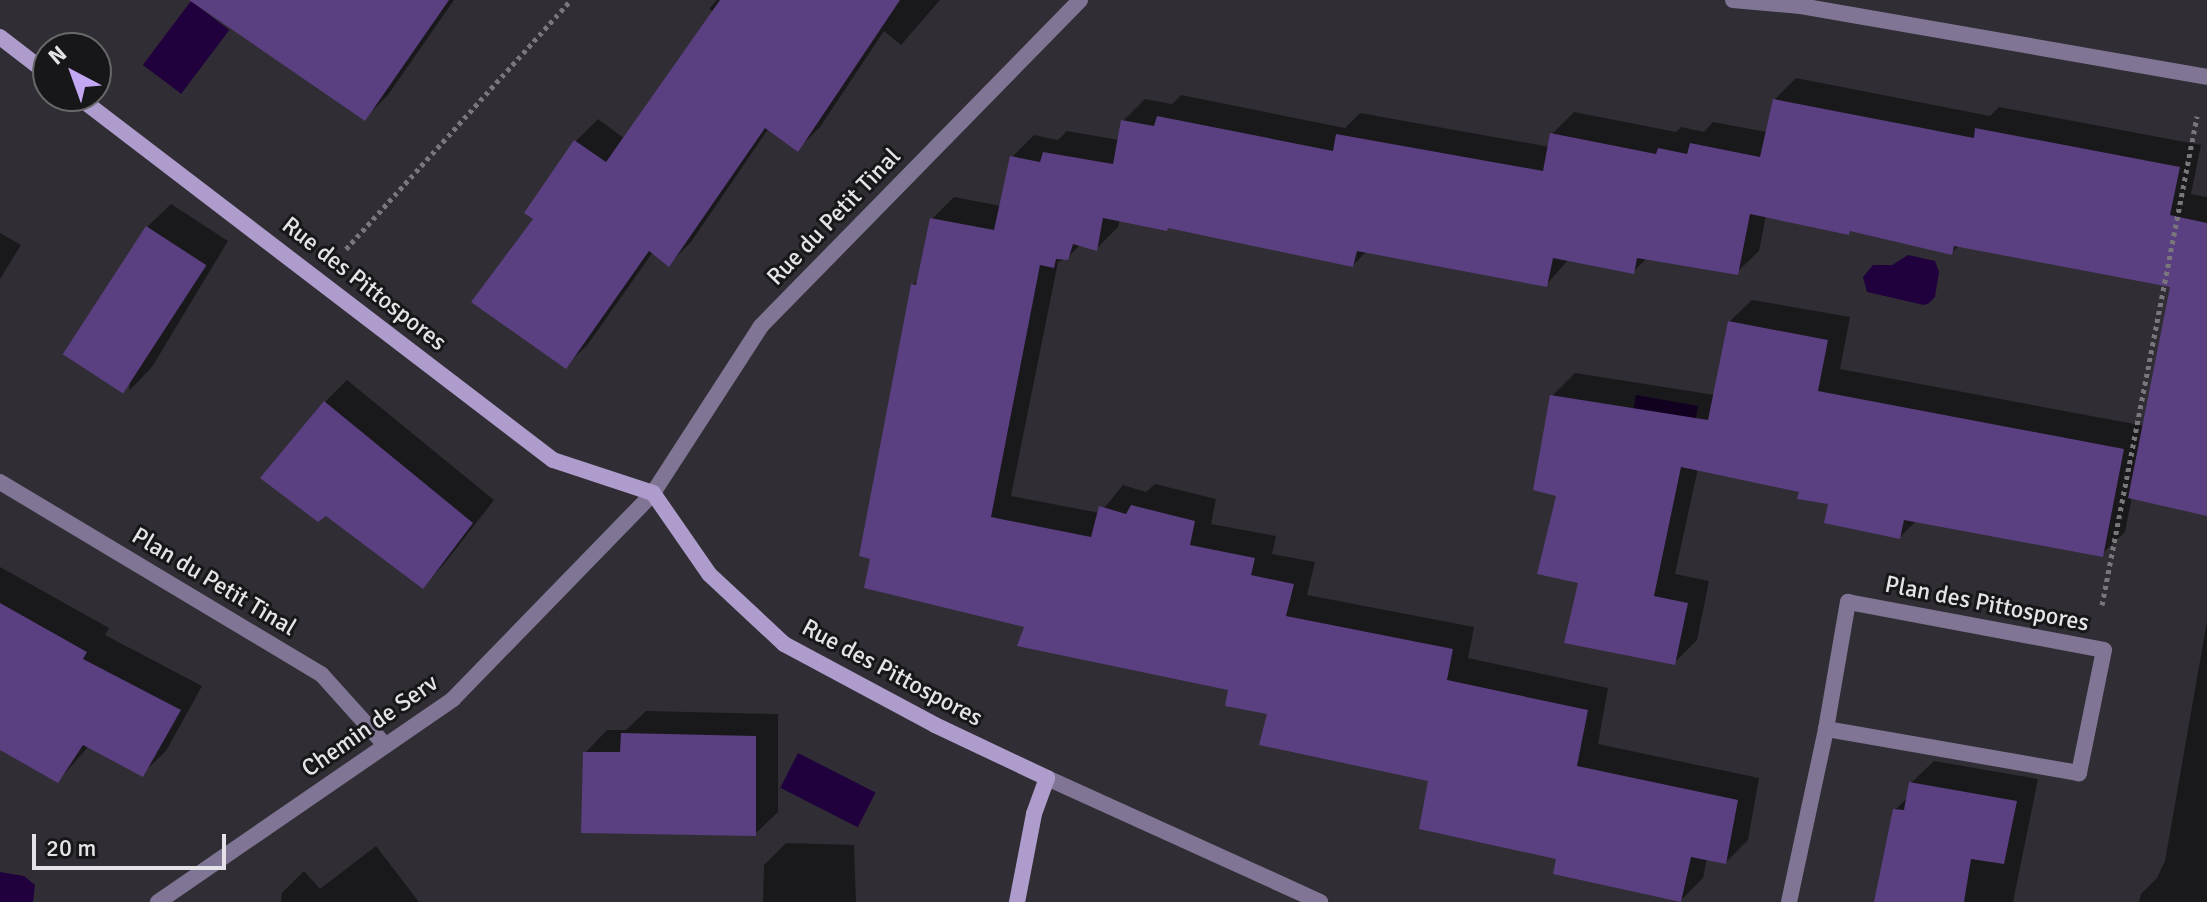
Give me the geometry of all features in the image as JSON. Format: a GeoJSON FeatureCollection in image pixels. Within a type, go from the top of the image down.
{"type":"FeatureCollection","features":[{"type":"Feature","properties":{"kind":"street","name":"Rue du Petit Tinal"},"geometry":{"type":"LineString","coordinates":[[653,493],[761,326],[1080,0]]}},
{"type":"Feature","properties":{"kind":"street"},"geometry":{"type":"LineString","coordinates":[[1733,0],[1801,6],[2206,76]]}},
{"type":"Feature","properties":{"kind":"street"},"geometry":{"type":"LineString","coordinates":[[0,37],[32,62]]}},
{"type":"Feature","properties":{"kind":"street","name":"Rue des Pittospores"},"geometry":{"type":"LineString","coordinates":[[98,112],[553,460],[653,493],[709,574],[784,644],[935,725],[1320,902]]}},
{"type":"Feature","properties":{"kind":"street","name":"Plan du Petit Tinal"},"geometry":{"type":"LineString","coordinates":[[0,482],[322,675],[385,745]]}},
{"type":"Feature","properties":{"kind":"street","name":"Chemin de Serv"},"geometry":{"type":"LineString","coordinates":[[158,902],[453,699],[653,493]]}},
{"type":"Feature","properties":{"kind":"street","name":"Plan des Pittospores"},"geometry":{"type":"LineString","coordinates":[[1789,902],[1826,729],[1848,602],[2104,650],[2079,773],[1826,729]]}},
{"type":"Feature","properties":{"kind":"street"},"geometry":{"type":"LineString","coordinates":[[1017,902],[1034,814],[1047,778]]}},
{"type":"Feature","properties":{"kind":"path"},"geometry":{"type":"LineString","coordinates":[[324,284],[352,239],[571,0]]}},
{"type":"Feature","properties":{"kind":"path"},"geometry":{"type":"LineString","coordinates":[[2094,649],[2206,76]]}},
{"type":"Feature","properties":{"kind":"shaded area"},"geometry":{"type":"Polygon","coordinates":[[[191,1],[229,30],[181,94],[143,65],[191,1]]]}},
{"type":"Feature","properties":{"kind":"shaded area"},"geometry":{"type":"Polygon","coordinates":[[[1908,255],[1935,261],[1939,272],[1935,297],[1929,303],[1924,305],[1867,292],[1863,277],[1873,265],[1892,265],[1908,255]]]}},
{"type":"Feature","properties":{"kind":"shaded area"},"geometry":{"type":"Polygon","coordinates":[[[1636,395],[1698,406],[1691,443],[1629,432],[1636,395]]]}},
{"type":"Feature","properties":{"kind":"shaded area"},"geometry":{"type":"Polygon","coordinates":[[[798,753],[876,792],[858,827],[780,788],[798,753]]]}},
{"type":"Feature","properties":{"kind":"shaded area"},"geometry":{"type":"Polygon","coordinates":[[[0,872],[24,876],[35,885],[33,902],[0,902],[0,872]]]}},
{"type":"Feature","properties":{"kind":"building"},"geometry":{"type":"Polygon","coordinates":[[[189,0],[449,0],[365,121],[189,0]]]}},
{"type":"Feature","properties":{"kind":"building"},"geometry":{"type":"Polygon","coordinates":[[[720,0],[900,0],[798,152],[765,128],[669,267],[649,251],[566,369],[471,302],[533,219],[524,213],[574,140],[606,162],[720,0]]]}},
{"type":"Feature","properties":{"kind":"building"},"geometry":{"type":"Polygon","coordinates":[[[1773,99],[1974,138],[1975,128],[2180,167],[2170,215],[2207,223],[2207,516],[2128,498],[2170,287],[1954,246],[1952,255],[1850,231],[1849,235],[1750,214],[1738,275],[1637,258],[1634,274],[1553,258],[1547,287],[1357,251],[1353,267],[1168,228],[1167,231],[1103,218],[1097,251],[1073,244],[1068,260],[1056,259],[1054,268],[1040,265],[991,517],[1091,537],[1099,506],[1126,514],[1131,505],[1195,521],[1190,545],[1255,558],[1251,575],[1294,584],[1286,616],[1453,649],[1447,680],[1588,710],[1577,766],[1738,800],[1726,864],[1691,857],[1681,902],[1553,874],[1556,859],[1419,829],[1428,781],[1259,745],[1267,714],[1225,706],[1228,690],[1017,646],[1024,627],[864,588],[870,559],[859,556],[911,284],[916,285],[930,218],[994,230],[1010,156],[1040,162],[1043,152],[1113,164],[1121,120],[1154,126],[1157,116],[1333,151],[1336,134],[1543,171],[1550,133],[1656,154],[1658,148],[1687,154],[1690,143],[1760,157],[1773,99]]]}},
{"type":"Feature","properties":{"kind":"building"},"geometry":{"type":"Polygon","coordinates":[[[146,226],[206,265],[123,394],[63,354],[146,226]]]}},
{"type":"Feature","properties":{"kind":"building"},"geometry":{"type":"Polygon","coordinates":[[[1728,321],[1828,340],[1818,391],[2124,449],[2103,557],[1904,520],[1900,539],[1824,523],[1828,504],[1797,499],[1799,492],[1681,467],[1654,596],[1688,603],[1675,665],[1564,643],[1578,583],[1537,574],[1556,496],[1533,490],[1550,395],[1708,420],[1728,321]]]}},
{"type":"Feature","properties":{"kind":"building"},"geometry":{"type":"Polygon","coordinates":[[[324,401],[473,523],[423,589],[326,516],[318,522],[260,478],[324,401]]]}},
{"type":"Feature","properties":{"kind":"building"},"geometry":{"type":"Polygon","coordinates":[[[0,603],[87,652],[83,659],[181,710],[143,777],[83,745],[58,783],[0,750],[0,603]]]}},
{"type":"Feature","properties":{"kind":"building"},"geometry":{"type":"Polygon","coordinates":[[[621,733],[756,736],[756,836],[581,833],[583,752],[620,752],[621,733]]]}},
{"type":"Feature","properties":{"kind":"building"},"geometry":{"type":"Polygon","coordinates":[[[1909,782],[2017,801],[2004,864],[1971,859],[1964,902],[1874,902],[1893,809],[1904,810],[1909,782]]]}}]}
